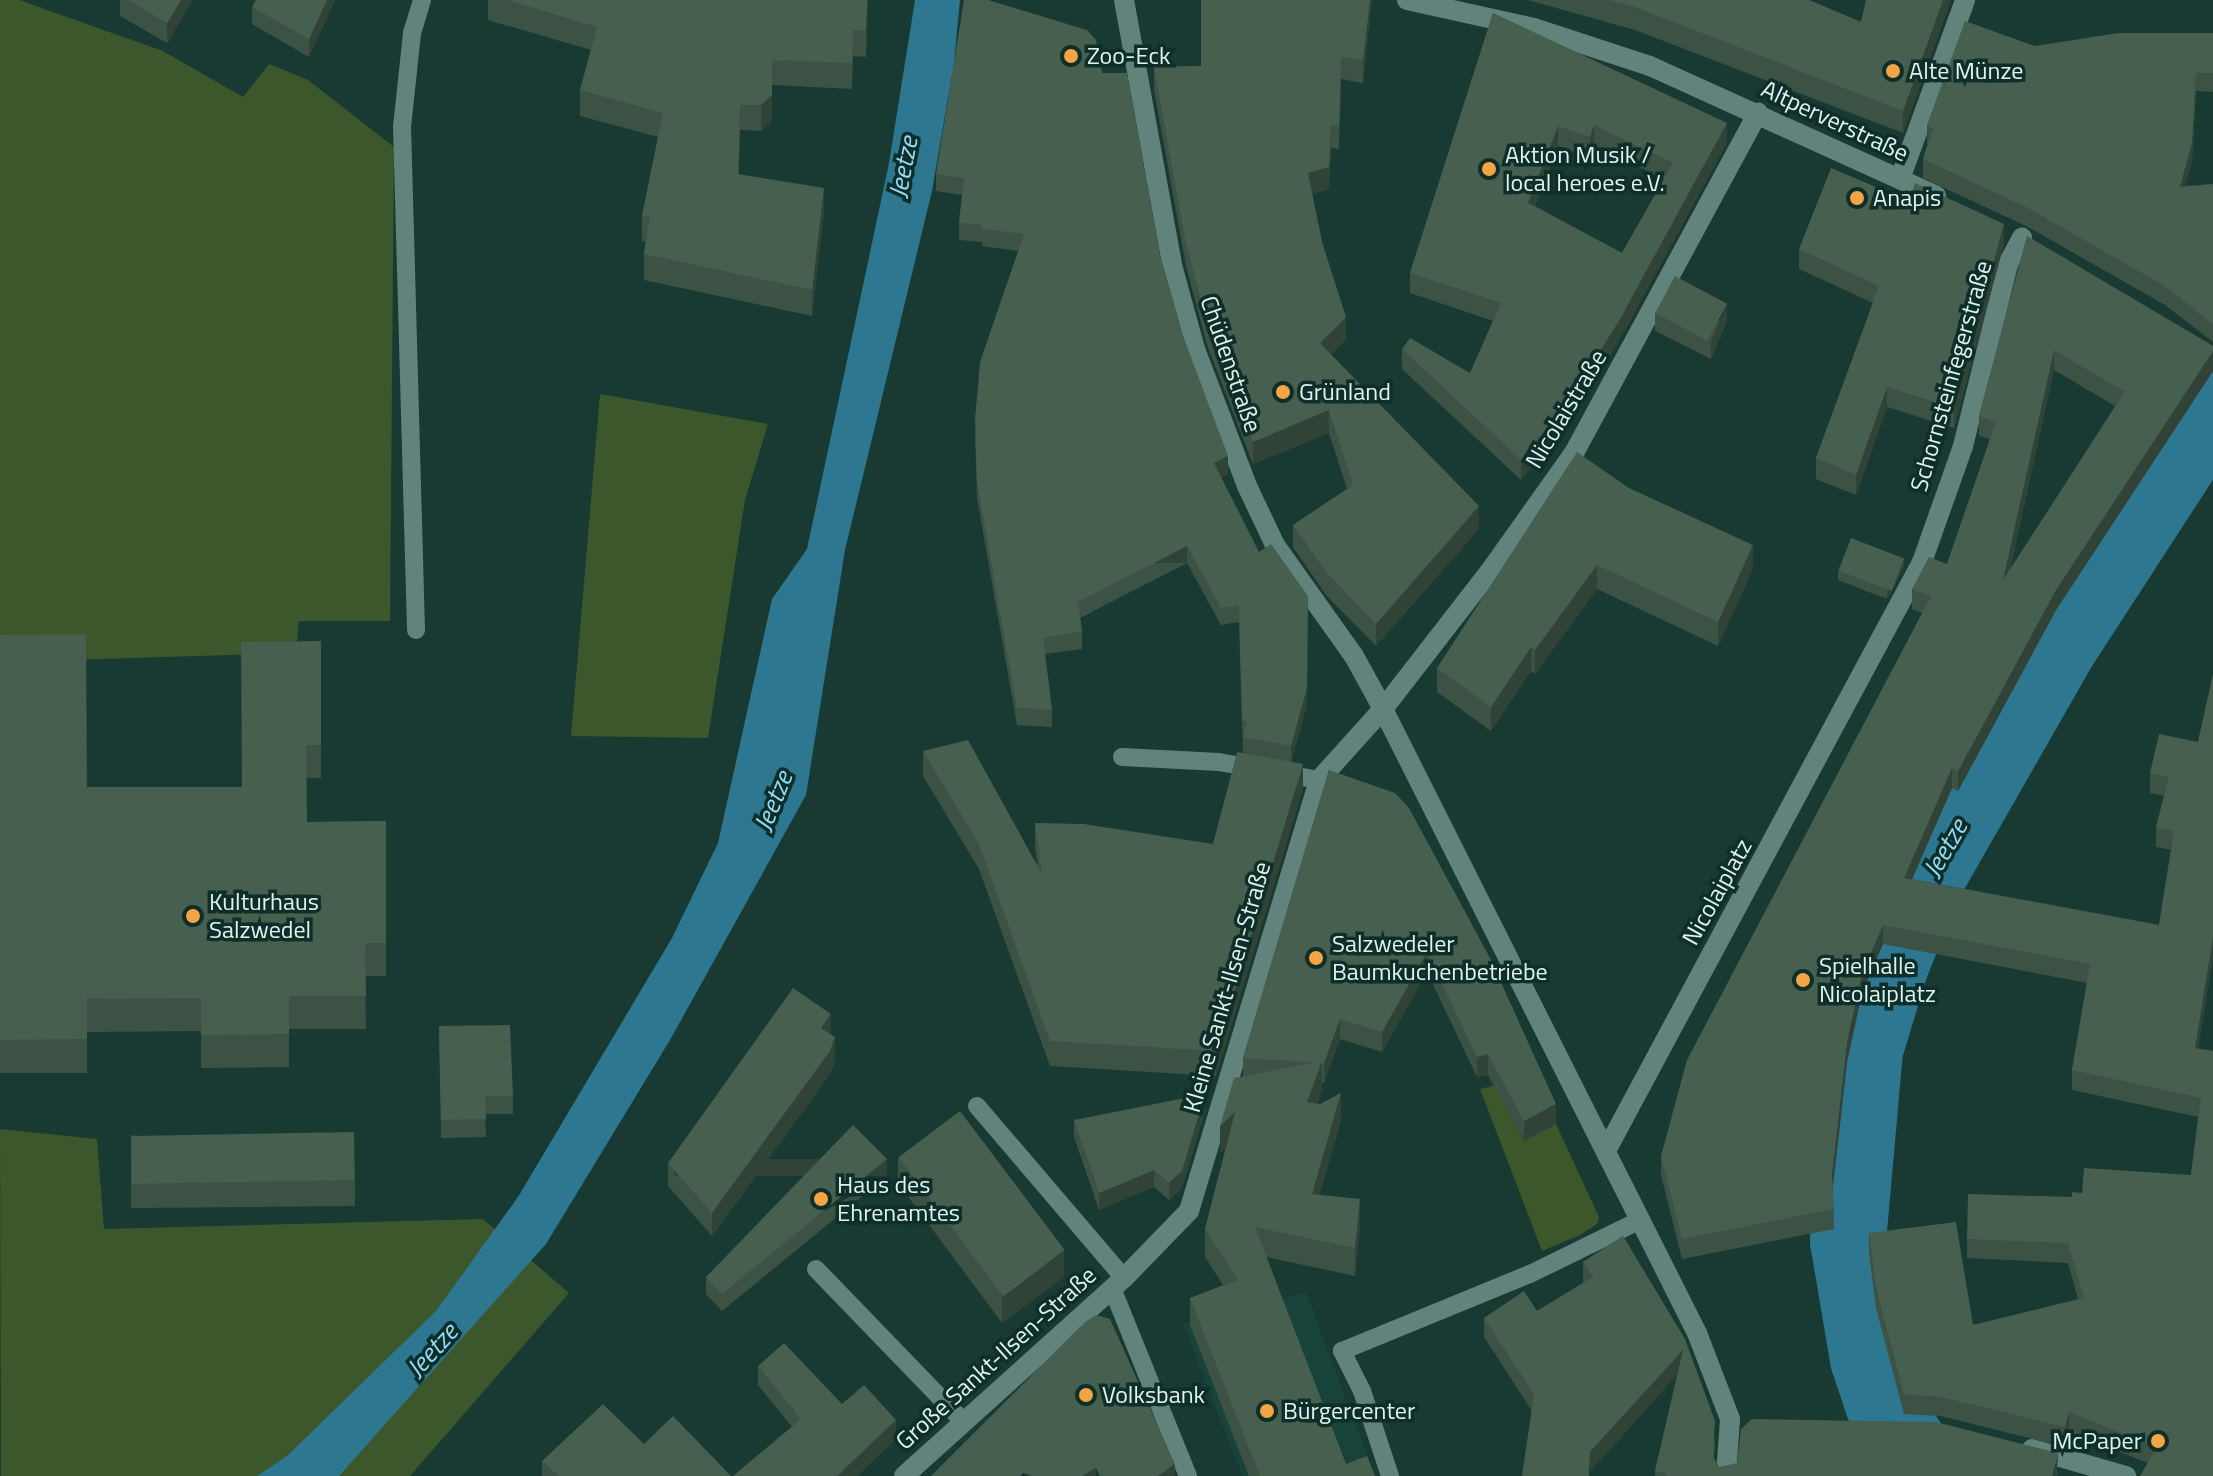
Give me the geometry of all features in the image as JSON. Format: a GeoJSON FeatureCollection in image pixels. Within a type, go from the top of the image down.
{"type":"FeatureCollection","features":[{"type":"Feature","properties":{"kind":"street","name":"Chüdenstraße"},"geometry":{"type":"LineString","coordinates":[[1124,0],[1173,269],[1225,432],[1275,545],[1354,656],[1383,709]]}},
{"type":"Feature","properties":{"kind":"street","name":"Altperverstraße"},"geometry":{"type":"LineString","coordinates":[[1407,0],[1595,46],[1758,113],[1954,205]]}},
{"type":"Feature","properties":{"kind":"street"},"geometry":{"type":"LineString","coordinates":[[1900,179],[1965,0]]}},
{"type":"Feature","properties":{"kind":"street","name":"Nicolaistraße"},"geometry":{"type":"LineString","coordinates":[[1383,709],[1574,453],[1758,113]]}},
{"type":"Feature","properties":{"kind":"street","name":"Schornsteinfegerstraße"},"geometry":{"type":"LineString","coordinates":[[1873,660],[1922,562],[1947,490],[2015,235],[2047,252]]}},
{"type":"Feature","properties":{"kind":"street","name":"Nicolaiplatz"},"geometry":{"type":"LineString","coordinates":[[1607,1149],[1873,660]]}},
{"type":"Feature","properties":{"kind":"street","name":"Kleine Sankt-Ilsen-Straße"},"geometry":{"type":"LineString","coordinates":[[1118,1283],[1178,1226],[1194,1199],[1319,780],[1383,709]]}},
{"type":"Feature","properties":{"kind":"street"},"geometry":{"type":"LineString","coordinates":[[1383,709],[1607,1149],[1738,1419],[1726,1476]]}},
{"type":"Feature","properties":{"kind":"street","name":"Große Sankt-Ilsen-Straße"},"geometry":{"type":"LineString","coordinates":[[904,1476],[962,1420],[1118,1283]]}},
{"type":"Feature","properties":{"kind":"street"},"geometry":{"type":"LineString","coordinates":[[2010,1445],[2126,1476]]}},
{"type":"Feature","properties":{"kind":"lane"},"geometry":{"type":"LineString","coordinates":[[416,630],[402,127],[412,33],[422,0]]}},
{"type":"Feature","properties":{"kind":"lane"},"geometry":{"type":"LineString","coordinates":[[1122,757],[1219,762],[1319,780]]}},
{"type":"Feature","properties":{"kind":"lane"},"geometry":{"type":"LineString","coordinates":[[977,1106],[1118,1283],[1188,1476]]}},
{"type":"Feature","properties":{"kind":"lane"},"geometry":{"type":"LineString","coordinates":[[1390,1476],[1362,1391],[1342,1351],[1530,1274],[1640,1220]]}},
{"type":"Feature","properties":{"kind":"lane"},"geometry":{"type":"LineString","coordinates":[[816,1269],[962,1420]]}},
{"type":"Feature","properties":{"kind":"shaded area","name":"Bürgercenter"},"geometry":{"type":"Polygon","coordinates":[[[1306,1292],[1375,1476],[1242,1476],[1183,1324],[1306,1292]]]}},
{"type":"Feature","properties":{"kind":"green space"},"geometry":{"type":"Polygon","coordinates":[[[0,0],[19,0],[163,51],[243,97],[269,64],[308,80],[394,147],[390,621],[299,621],[296,653],[0,662],[0,0]]]}},
{"type":"Feature","properties":{"kind":"green space"},"geometry":{"type":"Polygon","coordinates":[[[600,394],[768,424],[745,500],[708,738],[571,736],[600,394]]]}},
{"type":"Feature","properties":{"kind":"green space"},"geometry":{"type":"Polygon","coordinates":[[[1527,1078],[1507,1110],[1524,1141],[1556,1124],[1599,1217],[1597,1224],[1580,1235],[1542,1251],[1480,1089],[1527,1078]]]}},
{"type":"Feature","properties":{"kind":"green space"},"geometry":{"type":"Polygon","coordinates":[[[0,1129],[97,1139],[104,1229],[483,1219],[569,1293],[410,1476],[1,1476],[0,1129]]]}},
{"type":"Feature","properties":{"kind":"water"},"geometry":{"type":"Polygon","coordinates":[[[915,0],[960,0],[954,63],[932,191],[845,550],[806,795],[670,1040],[546,1244],[339,1476],[257,1476],[287,1456],[436,1311],[518,1197],[672,938],[718,843],[772,599],[807,549],[889,163],[915,0]]]}},
{"type":"Feature","properties":{"kind":"building"},"geometry":{"type":"Polygon","coordinates":[[[128,0],[181,0],[167,23],[128,0]]]}},
{"type":"Feature","properties":{"kind":"building"},"geometry":{"type":"Polygon","coordinates":[[[256,0],[327,0],[309,39],[252,7],[256,0]]]}},
{"type":"Feature","properties":{"kind":"building"},"geometry":{"type":"Polygon","coordinates":[[[507,0],[867,0],[866,31],[853,30],[852,63],[772,60],[772,95],[761,105],[740,105],[738,174],[824,188],[812,290],[644,254],[650,217],[642,216],[663,113],[580,90],[597,27],[507,0]]]}},
{"type":"Feature","properties":{"kind":"building"},"geometry":{"type":"Polygon","coordinates":[[[964,0],[988,0],[1087,30],[1096,40],[1102,73],[1127,73],[1160,255],[1183,336],[1228,456],[1214,463],[1259,552],[1271,544],[1308,596],[1307,688],[1291,746],[1243,737],[1247,722],[1242,720],[1239,605],[1221,608],[1187,546],[1078,602],[1082,631],[1043,638],[1052,710],[1017,708],[977,481],[975,419],[980,362],[1024,234],[959,223],[964,178],[936,174],[964,0]]]}},
{"type":"Feature","properties":{"kind":"building"},"geometry":{"type":"Polygon","coordinates":[[[1201,0],[1370,0],[1363,60],[1341,57],[1339,126],[1331,125],[1329,167],[1308,173],[1322,242],[1346,317],[1320,343],[1479,506],[1376,624],[1326,572],[1293,525],[1353,485],[1329,410],[1253,442],[1207,323],[1186,244],[1154,67],[1201,66],[1201,0]]]}},
{"type":"Feature","properties":{"kind":"building"},"geometry":{"type":"Polygon","coordinates":[[[1609,0],[1809,0],[1861,22],[1866,0],[1943,0],[1903,111],[1635,7],[1609,0]]]}},
{"type":"Feature","properties":{"kind":"building"},"geometry":{"type":"Polygon","coordinates":[[[1493,13],[1727,123],[1619,321],[1563,409],[1521,460],[1402,349],[1410,338],[1470,373],[1501,303],[1410,273],[1493,13]],[[1594,125],[1590,137],[1558,126],[1528,203],[1622,253],[1673,163],[1594,125]]]}},
{"type":"Feature","properties":{"kind":"building"},"geometry":{"type":"Polygon","coordinates":[[[1965,21],[2035,46],[2118,33],[2213,33],[2213,73],[2196,73],[2192,143],[2180,187],[2213,184],[2213,324],[2165,286],[2028,208],[1923,159],[1933,128],[1927,125],[1965,21]]]}},
{"type":"Feature","properties":{"kind":"building"},"geometry":{"type":"Polygon","coordinates":[[[1831,168],[1909,201],[1915,183],[2004,224],[1954,408],[1887,387],[1856,475],[1816,458],[1879,286],[1799,249],[1831,168]]]}},
{"type":"Feature","properties":{"kind":"building"},"geometry":{"type":"Polygon","coordinates":[[[2027,236],[2213,346],[2213,351],[2056,590],[1958,771],[1952,768],[1904,878],[2159,925],[2174,831],[2156,827],[2169,777],[2150,773],[2159,734],[2198,742],[2213,674],[2213,937],[2195,1048],[2213,1051],[2213,1476],[2140,1476],[2157,1447],[2069,1412],[2065,1427],[1941,1397],[1904,1394],[1876,1288],[1869,1233],[1956,1222],[1973,1325],[2084,1298],[2068,1243],[1967,1239],[1968,1194],[2072,1197],[2072,1192],[2082,1193],[2084,1168],[2191,1175],[2201,1098],[2072,1070],[2090,964],[1883,925],[1862,973],[1847,1042],[1832,1174],[1834,1209],[1682,1239],[1661,1156],[1687,1060],[1931,596],[1912,589],[1929,557],[1947,564],[1996,422],[1979,416],[2027,236]],[[2054,350],[2003,580],[2125,392],[2054,350]]]}},
{"type":"Feature","properties":{"kind":"building"},"geometry":{"type":"Polygon","coordinates":[[[1675,276],[1727,304],[1707,341],[1655,313],[1675,276]]]}},
{"type":"Feature","properties":{"kind":"building"},"geometry":{"type":"Polygon","coordinates":[[[1577,452],[1629,488],[1753,545],[1718,622],[1597,565],[1535,650],[1531,647],[1491,707],[1437,668],[1577,452]]]}},
{"type":"Feature","properties":{"kind":"building"},"geometry":{"type":"Polygon","coordinates":[[[1851,538],[1904,558],[1892,591],[1838,571],[1851,538]]]}},
{"type":"Feature","properties":{"kind":"building","name":"Kulturhaus Salzwedel"},"geometry":{"type":"Polygon","coordinates":[[[86,634],[87,787],[242,787],[241,642],[321,641],[321,745],[306,745],[307,822],[386,821],[386,943],[365,943],[366,996],[289,996],[289,1034],[201,1035],[201,998],[87,999],[87,1039],[0,1040],[0,635],[86,634]]]}},
{"type":"Feature","properties":{"kind":"building"},"geometry":{"type":"Polygon","coordinates":[[[968,740],[1042,874],[1035,823],[1084,824],[1213,844],[1237,752],[1303,764],[1216,1051],[1050,1041],[979,844],[923,751],[968,740]]]}},
{"type":"Feature","properties":{"kind":"building"},"geometry":{"type":"Polygon","coordinates":[[[1329,770],[1395,793],[1409,808],[1490,958],[1556,1104],[1524,1121],[1488,1054],[1477,1057],[1427,952],[1382,1032],[1340,1019],[1324,1063],[1243,1058],[1329,770]]]}},
{"type":"Feature","properties":{"kind":"building"},"geometry":{"type":"Polygon","coordinates":[[[793,988],[831,1014],[821,1028],[835,1037],[830,1051],[712,1213],[668,1163],[793,988]]]}},
{"type":"Feature","properties":{"kind":"building"},"geometry":{"type":"Polygon","coordinates":[[[510,1025],[513,1096],[485,1096],[486,1119],[441,1120],[439,1026],[510,1025]]]}},
{"type":"Feature","properties":{"kind":"building"},"geometry":{"type":"Polygon","coordinates":[[[1322,1061],[1307,1102],[1320,1104],[1341,1093],[1312,1194],[1360,1199],[1355,1248],[1255,1227],[1346,1464],[1367,1456],[1375,1476],[1260,1476],[1190,1298],[1238,1280],[1205,1229],[1235,1112],[1220,1126],[1234,1078],[1322,1061]]]}},
{"type":"Feature","properties":{"kind":"building"},"geometry":{"type":"Polygon","coordinates":[[[1205,1094],[1182,1171],[1169,1183],[1154,1170],[1099,1193],[1074,1120],[1205,1094]]]}},
{"type":"Feature","properties":{"kind":"building"},"geometry":{"type":"Polygon","coordinates":[[[960,1111],[1065,1250],[1003,1296],[899,1157],[960,1111]]]}},
{"type":"Feature","properties":{"kind":"building"},"geometry":{"type":"Polygon","coordinates":[[[853,1125],[887,1159],[722,1294],[706,1277],[853,1125]]]}},
{"type":"Feature","properties":{"kind":"building"},"geometry":{"type":"Polygon","coordinates":[[[354,1132],[355,1180],[132,1184],[131,1136],[354,1132]]]}},
{"type":"Feature","properties":{"kind":"building"},"geometry":{"type":"Polygon","coordinates":[[[1623,1236],[1685,1339],[1715,1421],[1713,1456],[1719,1467],[1737,1463],[1741,1429],[1752,1419],[1936,1422],[2058,1453],[2052,1476],[1666,1476],[1666,1473],[1655,1471],[1683,1350],[1590,1452],[1589,1476],[1522,1476],[1534,1394],[1484,1318],[1524,1291],[1537,1311],[1593,1277],[1583,1262],[1623,1236]]]}},
{"type":"Feature","properties":{"kind":"building"},"geometry":{"type":"Polygon","coordinates":[[[1096,1315],[1110,1319],[1175,1464],[1158,1476],[1100,1476],[1096,1468],[1082,1476],[1032,1476],[1023,1473],[1020,1476],[931,1476],[1085,1322],[1096,1315]]]}},
{"type":"Feature","properties":{"kind":"building"},"geometry":{"type":"Polygon","coordinates":[[[784,1343],[842,1404],[864,1385],[896,1420],[837,1476],[733,1476],[801,1419],[758,1366],[784,1343]]]}},
{"type":"Feature","properties":{"kind":"building"},"geometry":{"type":"Polygon","coordinates":[[[603,1404],[644,1444],[673,1416],[731,1476],[559,1476],[542,1461],[603,1404]]]}},
{"type":"Feature","properties":{"kind":"waterway","name":"Jeetze"},"geometry":{"type":"LineString","coordinates":[[1914,1476],[1911,1447],[1883,1404],[1868,1359],[1848,1241],[1865,1050],[1890,967],[1924,883],[2061,644],[2213,410]]}},
{"type":"Feature","properties":{"kind":"place","name":"Zoo-Eck"},"geometry":{"type":"Point","coordinates":[1071,56]}},
{"type":"Feature","properties":{"kind":"place","name":"Alte Münze"},"geometry":{"type":"Point","coordinates":[1893,71]}},
{"type":"Feature","properties":{"kind":"place","name":"Aktion Musik / local heroes e.V."},"geometry":{"type":"Point","coordinates":[1489,169]}},
{"type":"Feature","properties":{"kind":"place","name":"Anapis"},"geometry":{"type":"Point","coordinates":[1857,198]}},
{"type":"Feature","properties":{"kind":"place","name":"Grünland"},"geometry":{"type":"Point","coordinates":[1283,392]}},
{"type":"Feature","properties":{"kind":"place","name":"Kulturhaus Salzwedel"},"geometry":{"type":"Point","coordinates":[193,916]}},
{"type":"Feature","properties":{"kind":"place","name":"Salzwedeler Baumkuchenbetriebe"},"geometry":{"type":"Point","coordinates":[1316,958]}},
{"type":"Feature","properties":{"kind":"place","name":"Spielhalle Nicolaiplatz"},"geometry":{"type":"Point","coordinates":[1803,980]}},
{"type":"Feature","properties":{"kind":"place","name":"Haus des Ehrenamtes"},"geometry":{"type":"Point","coordinates":[821,1199]}},
{"type":"Feature","properties":{"kind":"place","name":"Volksbank"},"geometry":{"type":"Point","coordinates":[1086,1395]}},
{"type":"Feature","properties":{"kind":"place","name":"Bürgercenter"},"geometry":{"type":"Point","coordinates":[1267,1411]}},
{"type":"Feature","properties":{"kind":"place","name":"McPaper"},"geometry":{"type":"Point","coordinates":[2158,1441]}}]}
